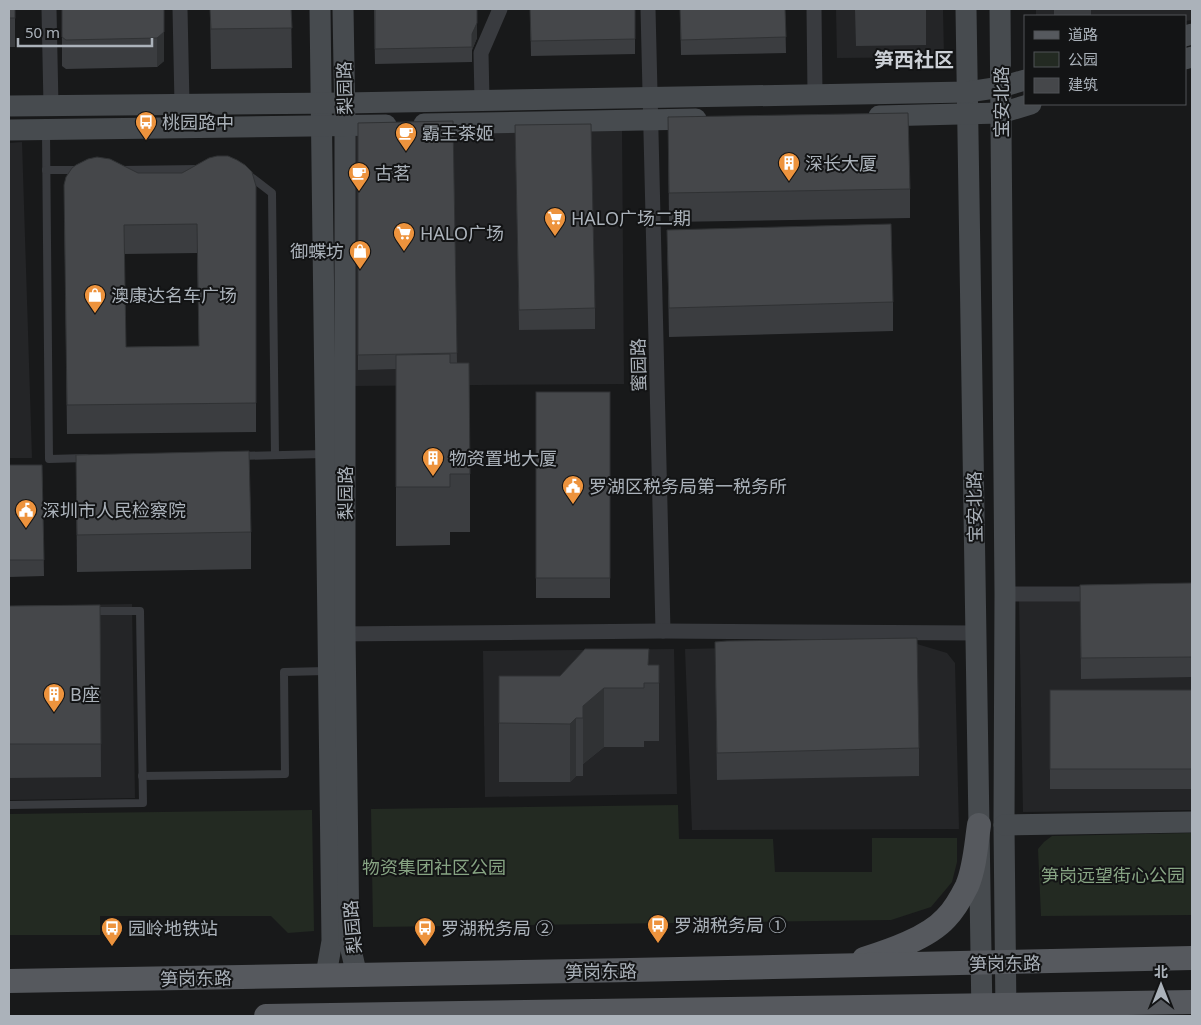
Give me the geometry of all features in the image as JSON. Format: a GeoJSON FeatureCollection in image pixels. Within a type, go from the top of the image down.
{"type":"FeatureCollection","features":[{"type":"Feature","properties":{"kind":"main road"},"geometry":{"type":"LineString","coordinates":[[843,966],[914,940],[947,918],[967,885],[974,860],[979,825]]}},
{"type":"Feature","properties":{"kind":"main road","name":"笋岗东路"},"geometry":{"type":"LineString","coordinates":[[9,981],[357,976],[1192,958]]}},
{"type":"Feature","properties":{"kind":"main road"},"geometry":{"type":"LineString","coordinates":[[266,1016],[843,1007],[1006,1010],[1116,1003],[1192,1002]]}},
{"type":"Feature","properties":{"kind":"main road"},"geometry":{"type":"LineString","coordinates":[[1078,1016],[1116,1003]]}},
{"type":"Feature","properties":{"kind":"main road"},"geometry":{"type":"LineString","coordinates":[[843,1007],[881,1016]]}},
{"type":"Feature","properties":{"kind":"street"},"geometry":{"type":"LineString","coordinates":[[49,9],[52,106]]}},
{"type":"Feature","properties":{"kind":"street"},"geometry":{"type":"LineString","coordinates":[[180,9],[182,104]]}},
{"type":"Feature","properties":{"kind":"street","name":"梨园路"},"geometry":{"type":"LineString","coordinates":[[320,9],[325,454],[336,634],[350,941],[357,976]]}},
{"type":"Feature","properties":{"kind":"street","name":"梨园路"},"geometry":{"type":"LineString","coordinates":[[326,975],[332,941],[330,671],[336,634],[345,126],[343,9]]}},
{"type":"Feature","properties":{"kind":"street"},"geometry":{"type":"LineString","coordinates":[[482,100],[481,54],[500,9]]}},
{"type":"Feature","properties":{"kind":"street","name":"蜜园路"},"geometry":{"type":"LineString","coordinates":[[648,9],[663,631]]}},
{"type":"Feature","properties":{"kind":"street"},"geometry":{"type":"LineString","coordinates":[[814,9],[815,94]]}},
{"type":"Feature","properties":{"kind":"street","name":"宝安北路"},"geometry":{"type":"LineString","coordinates":[[966,9],[982,1010]]}},
{"type":"Feature","properties":{"kind":"street","name":"宝安北路"},"geometry":{"type":"LineString","coordinates":[[1000,9],[1006,1010]]}},
{"type":"Feature","properties":{"kind":"street"},"geometry":{"type":"LineString","coordinates":[[9,106],[344,103],[968,92],[1024,80]]}},
{"type":"Feature","properties":{"kind":"street"},"geometry":{"type":"LineString","coordinates":[[859,116],[1001,112],[1027,105]]}},
{"type":"Feature","properties":{"kind":"street"},"geometry":{"type":"LineString","coordinates":[[9,130],[710,119]]}},
{"type":"Feature","properties":{"kind":"street"},"geometry":{"type":"LineString","coordinates":[[1005,594],[1113,594]]}},
{"type":"Feature","properties":{"kind":"street"},"geometry":{"type":"LineString","coordinates":[[336,634],[663,631],[976,632]]}},
{"type":"Feature","properties":{"kind":"street"},"geometry":{"type":"LineString","coordinates":[[1004,825],[1192,822]]}},
{"type":"Feature","properties":{"kind":"lane"},"geometry":{"type":"LineString","coordinates":[[46,130],[49,459],[98,458]]}},
{"type":"Feature","properties":{"kind":"lane"},"geometry":{"type":"LineString","coordinates":[[114,170],[211,168]]}},
{"type":"Feature","properties":{"kind":"lane"},"geometry":{"type":"LineString","coordinates":[[240,168],[272,193],[275,455]]}},
{"type":"Feature","properties":{"kind":"lane"},"geometry":{"type":"LineString","coordinates":[[46,170],[85,170]]}},
{"type":"Feature","properties":{"kind":"lane"},"geometry":{"type":"LineString","coordinates":[[236,456],[325,454]]}},
{"type":"Feature","properties":{"kind":"lane"},"geometry":{"type":"LineString","coordinates":[[9,805],[142,803],[140,611],[84,612]]}},
{"type":"Feature","properties":{"kind":"lane"},"geometry":{"type":"LineString","coordinates":[[142,776],[285,774],[284,672],[330,671]]}},
{"type":"Feature","properties":{"kind":"shaded area"},"geometry":{"type":"Polygon","coordinates":[[[836,9],[943,9],[944,57],[837,58],[836,9]]]}},
{"type":"Feature","properties":{"kind":"shaded area"},"geometry":{"type":"Polygon","coordinates":[[[1036,9],[1192,9],[1192,20],[1186,21],[1186,15],[1036,15],[1036,9]]]}},
{"type":"Feature","properties":{"kind":"shaded area"},"geometry":{"type":"Polygon","coordinates":[[[622,130],[624,384],[351,386],[348,132],[622,130]]]}},
{"type":"Feature","properties":{"kind":"shaded area"},"geometry":{"type":"Polygon","coordinates":[[[22,142],[32,458],[9,458],[9,143],[22,142]]]}},
{"type":"Feature","properties":{"kind":"shaded area"},"geometry":{"type":"Polygon","coordinates":[[[1192,595],[1192,810],[1023,812],[1019,599],[1192,595]]]}},
{"type":"Feature","properties":{"kind":"shaded area"},"geometry":{"type":"Polygon","coordinates":[[[132,604],[135,798],[9,800],[9,606],[132,604]]]}},
{"type":"Feature","properties":{"kind":"shaded area"},"geometry":{"type":"Polygon","coordinates":[[[917,644],[947,653],[955,663],[959,829],[692,830],[685,649],[917,644]]]}},
{"type":"Feature","properties":{"kind":"shaded area"},"geometry":{"type":"Polygon","coordinates":[[[674,649],[677,794],[485,797],[483,651],[674,649]]]}},
{"type":"Feature","properties":{"kind":"green space","name":"物资集团社区公园"},"geometry":{"type":"Polygon","coordinates":[[[678,805],[679,839],[773,839],[775,872],[872,872],[872,838],[957,838],[957,862],[952,882],[931,907],[891,920],[373,927],[371,809],[678,805]]]}},
{"type":"Feature","properties":{"kind":"green space"},"geometry":{"type":"Polygon","coordinates":[[[312,810],[314,931],[288,933],[271,916],[100,916],[100,935],[9,935],[9,814],[312,810]]]}},
{"type":"Feature","properties":{"kind":"green space","name":"笋岗远望街心公园"},"geometry":{"type":"Polygon","coordinates":[[[1192,833],[1192,915],[1041,916],[1038,849],[1052,836],[1192,833]]]}},
{"type":"Feature","properties":{"kind":"building"},"geometry":{"type":"Polygon","coordinates":[[[9,9],[15,9],[15,18],[9,18],[9,9]]]}},
{"type":"Feature","properties":{"kind":"building"},"geometry":{"type":"Polygon","coordinates":[[[62,9],[164,9],[164,32],[157,38],[66,40],[62,37],[62,9]]]}},
{"type":"Feature","properties":{"kind":"building"},"geometry":{"type":"Polygon","coordinates":[[[210,9],[291,9],[292,28],[211,29],[210,9]]]}},
{"type":"Feature","properties":{"kind":"building"},"geometry":{"type":"Polygon","coordinates":[[[375,9],[477,9],[477,23],[472,34],[472,47],[375,49],[375,9]]]}},
{"type":"Feature","properties":{"kind":"building"},"geometry":{"type":"Polygon","coordinates":[[[530,9],[635,9],[635,39],[531,41],[530,9]]]}},
{"type":"Feature","properties":{"kind":"building"},"geometry":{"type":"Polygon","coordinates":[[[680,9],[785,9],[786,37],[681,40],[680,9]]]}},
{"type":"Feature","properties":{"kind":"building","name":"深长大厦"},"geometry":{"type":"Polygon","coordinates":[[[908,113],[910,189],[669,193],[668,117],[908,113]]]}},
{"type":"Feature","properties":{"kind":"building","name":"HALO广场"},"geometry":{"type":"Polygon","coordinates":[[[453,121],[457,353],[358,355],[358,123],[453,121]]]}},
{"type":"Feature","properties":{"kind":"building","name":"HALO广场二期"},"geometry":{"type":"Polygon","coordinates":[[[591,124],[595,308],[519,310],[515,125],[591,124]]]}},
{"type":"Feature","properties":{"kind":"building","name":"澳康达名车广场"},"geometry":{"type":"Polygon","coordinates":[[[228,156],[237,160],[252,172],[256,186],[256,403],[67,405],[64,185],[66,177],[76,165],[97,157],[110,159],[138,173],[182,173],[209,158],[228,156]],[[197,224],[124,225],[126,347],[199,346],[197,224]]]}},
{"type":"Feature","properties":{"kind":"building"},"geometry":{"type":"Polygon","coordinates":[[[891,224],[893,302],[669,308],[667,230],[891,224]]]}},
{"type":"Feature","properties":{"kind":"building"},"geometry":{"type":"Polygon","coordinates":[[[450,354],[450,363],[469,363],[470,474],[450,474],[450,487],[396,487],[396,355],[450,354]]]}},
{"type":"Feature","properties":{"kind":"building","name":"罗湖区税务局第一税务所"},"geometry":{"type":"Polygon","coordinates":[[[536,392],[610,392],[610,578],[536,578],[536,392]]]}},
{"type":"Feature","properties":{"kind":"building"},"geometry":{"type":"Polygon","coordinates":[[[249,451],[251,532],[77,535],[76,455],[249,451]]]}},
{"type":"Feature","properties":{"kind":"building","name":"深圳市人民检察院"},"geometry":{"type":"Polygon","coordinates":[[[9,465],[42,465],[44,560],[9,560],[9,465]]]}},
{"type":"Feature","properties":{"kind":"building"},"geometry":{"type":"Polygon","coordinates":[[[1192,583],[1192,657],[1081,658],[1080,585],[1192,583]]]}},
{"type":"Feature","properties":{"kind":"building"},"geometry":{"type":"Polygon","coordinates":[[[100,605],[101,744],[9,744],[9,606],[100,605]]]}},
{"type":"Feature","properties":{"kind":"building"},"geometry":{"type":"Polygon","coordinates":[[[917,638],[919,748],[717,753],[715,642],[917,638]]]}},
{"type":"Feature","properties":{"kind":"building"},"geometry":{"type":"Polygon","coordinates":[[[585,649],[649,649],[648,665],[659,665],[659,683],[644,683],[644,688],[604,688],[583,706],[583,718],[576,718],[570,724],[499,723],[499,676],[560,676],[585,649]]]}},
{"type":"Feature","properties":{"kind":"building"},"geometry":{"type":"Polygon","coordinates":[[[1050,690],[1192,690],[1192,769],[1050,769],[1050,690]]]}},
{"type":"Feature","properties":{"kind":"place","name":"桃园路中"},"geometry":{"type":"Point","coordinates":[146,141]}},
{"type":"Feature","properties":{"kind":"place","name":"霸王茶姬"},"geometry":{"type":"Point","coordinates":[406,152]}},
{"type":"Feature","properties":{"kind":"place","name":"深长大厦"},"geometry":{"type":"Point","coordinates":[789,182]}},
{"type":"Feature","properties":{"kind":"place","name":"古茗"},"geometry":{"type":"Point","coordinates":[359,192]}},
{"type":"Feature","properties":{"kind":"place","name":"HALO广场二期"},"geometry":{"type":"Point","coordinates":[555,237]}},
{"type":"Feature","properties":{"kind":"place","name":"HALO广场"},"geometry":{"type":"Point","coordinates":[404,252]}},
{"type":"Feature","properties":{"kind":"place","name":"御蝶坊"},"geometry":{"type":"Point","coordinates":[360,270]}},
{"type":"Feature","properties":{"kind":"place","name":"澳康达名车广场"},"geometry":{"type":"Point","coordinates":[95,314]}},
{"type":"Feature","properties":{"kind":"place","name":"物资置地大厦"},"geometry":{"type":"Point","coordinates":[433,477]}},
{"type":"Feature","properties":{"kind":"place","name":"罗湖区税务局第一税务所"},"geometry":{"type":"Point","coordinates":[573,505]}},
{"type":"Feature","properties":{"kind":"place","name":"深圳市人民检察院"},"geometry":{"type":"Point","coordinates":[26,529]}},
{"type":"Feature","properties":{"kind":"place","name":"B座"},"geometry":{"type":"Point","coordinates":[54,713]}},
{"type":"Feature","properties":{"kind":"place","name":"罗湖税务局 ①"},"geometry":{"type":"Point","coordinates":[658,944]}},
{"type":"Feature","properties":{"kind":"place","name":"园岭地铁站"},"geometry":{"type":"Point","coordinates":[112,947]}},
{"type":"Feature","properties":{"kind":"place","name":"罗湖税务局 ②"},"geometry":{"type":"Point","coordinates":[425,947]}},
{"type":"Feature","properties":{"kind":"district","name":"笋西社区"},"geometry":{"type":"Point","coordinates":[914,59]}}]}
